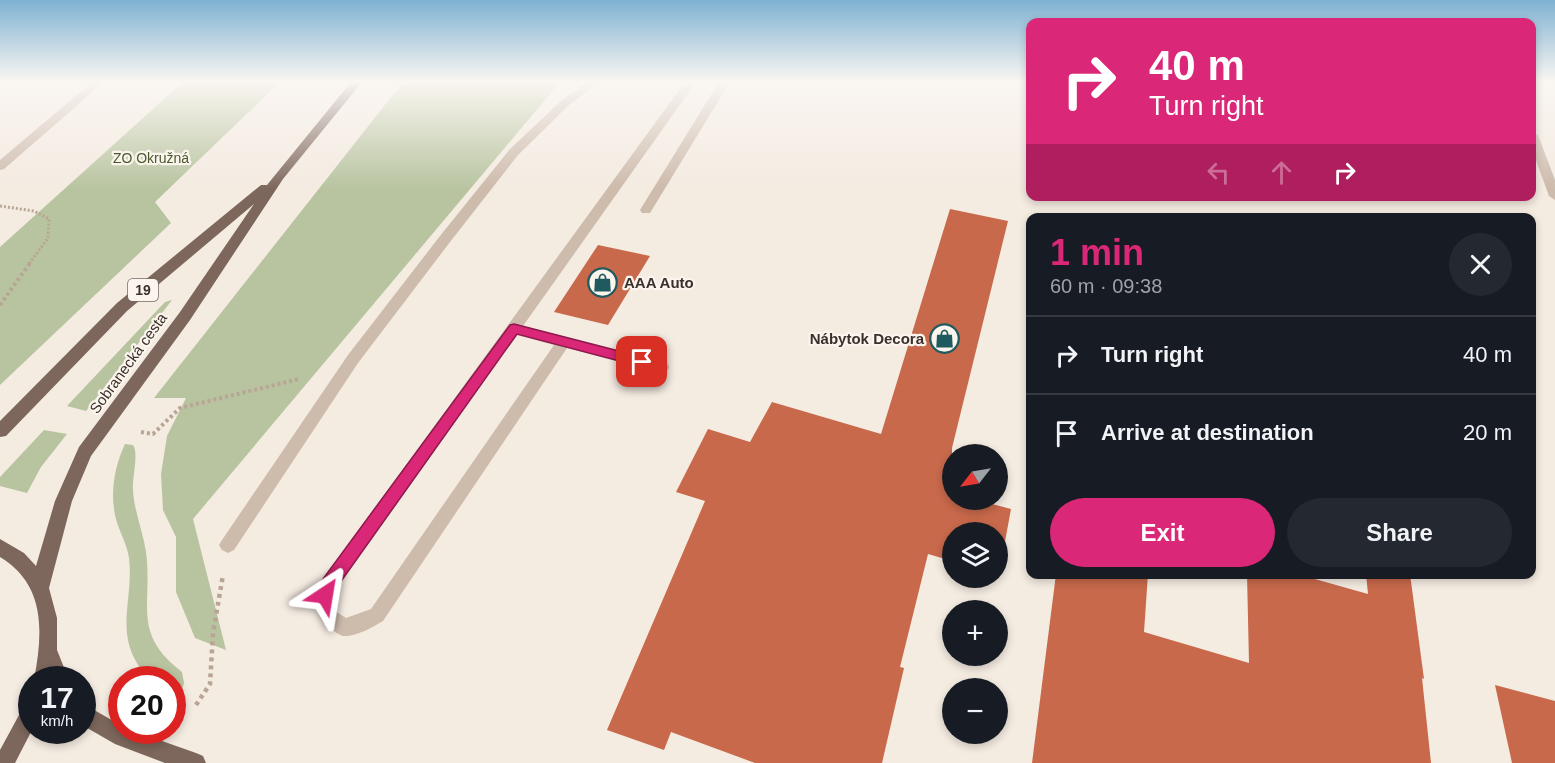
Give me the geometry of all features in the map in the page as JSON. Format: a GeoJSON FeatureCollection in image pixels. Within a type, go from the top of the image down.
{"type":"FeatureCollection","features":[{"type":"Feature","properties":{"kind":"main road","name":"Sobranecká cesta"},"geometry":{"type":"LineString","coordinates":[[40,587],[57,519],[74,473],[85,452],[185,316],[279,176],[327,118]]}},
{"type":"Feature","properties":{"kind":"main road","name":"Sobranecká cesta"},"geometry":{"type":"LineString","coordinates":[[0,431],[122,307],[279,176]]}},
{"type":"Feature","properties":{"kind":"main road"},"geometry":{"type":"LineString","coordinates":[[0,547],[23,563],[40,587],[49,616],[49,651],[46,666]]}},
{"type":"Feature","properties":{"kind":"main road"},"geometry":{"type":"LineString","coordinates":[[49,651],[55,666]]}},
{"type":"Feature","properties":{"kind":"main road"},"geometry":{"type":"LineString","coordinates":[[96,724],[125,738],[196,763]]}},
{"type":"Feature","properties":{"kind":"main road"},"geometry":{"type":"LineString","coordinates":[[4,763],[18,737]]}},
{"type":"Feature","properties":{"kind":"street"},"geometry":{"type":"LineString","coordinates":[[0,166],[57,118]]}},
{"type":"Feature","properties":{"kind":"street"},"geometry":{"type":"LineString","coordinates":[[228,545],[349,366],[514,152],[550,118]]}},
{"type":"Feature","properties":{"kind":"street"},"geometry":{"type":"LineString","coordinates":[[563,342],[377,615],[364,622],[344,627],[327,616],[326,589],[666,118]]}},
{"type":"Feature","properties":{"kind":"street"},"geometry":{"type":"LineString","coordinates":[[646,210],[703,118]]}},
{"type":"Feature","properties":{"kind":"street"},"geometry":{"type":"LineString","coordinates":[[1536,146],[1555,196]]}},
{"type":"Feature","properties":{"kind":"street"},"geometry":{"type":"LineString","coordinates":[[514,329],[662,367]]}},
{"type":"Feature","properties":{"kind":"path"},"geometry":{"type":"LineString","coordinates":[[0,206],[34,211],[49,219],[48,238],[0,304]]}},
{"type":"Feature","properties":{"kind":"path"},"geometry":{"type":"LineString","coordinates":[[153,435],[180,408],[349,366]]}},
{"type":"Feature","properties":{"kind":"path"},"geometry":{"type":"LineString","coordinates":[[196,705],[210,684],[213,633],[228,545]]}},
{"type":"Feature","properties":{"kind":"green space","name":"ZO Okružná"},"geometry":{"type":"Polygon","coordinates":[[[144,118],[243,118],[155,202],[171,223],[0,385],[0,247],[144,118]]]}},
{"type":"Feature","properties":{"kind":"green space"},"geometry":{"type":"Polygon","coordinates":[[[375,118],[530,118],[193,519],[226,650],[195,638],[176,592],[176,537],[163,510],[161,474],[167,436],[186,398],[154,398],[375,118]]]}},
{"type":"Feature","properties":{"kind":"green space"},"geometry":{"type":"Polygon","coordinates":[[[172,300],[86,411],[67,406],[165,302],[172,300]]]}},
{"type":"Feature","properties":{"kind":"green space"},"geometry":{"type":"Polygon","coordinates":[[[44,430],[67,434],[41,467],[27,493],[0,486],[0,477],[44,430]]]}},
{"type":"Feature","properties":{"kind":"green space"},"geometry":{"type":"Polygon","coordinates":[[[125,444],[133,445],[135,454],[133,490],[146,552],[150,631],[166,658],[175,666],[140,666],[128,642],[129,558],[116,521],[113,497],[119,461],[125,444]]]}},
{"type":"Feature","properties":{"kind":"building"},"geometry":{"type":"Polygon","coordinates":[[[950,209],[1008,221],[953,444],[942,444],[942,510],[1008,508],[1011,509],[1008,525],[1008,522],[942,522],[942,558],[928,554],[900,667],[904,668],[882,763],[755,763],[671,732],[664,750],[607,730],[705,501],[676,492],[708,429],[750,442],[772,402],[881,434],[950,209]]]}},
{"type":"Feature","properties":{"kind":"building"},"geometry":{"type":"Polygon","coordinates":[[[598,245],[650,256],[608,325],[554,312],[598,245]]]}},
{"type":"Feature","properties":{"kind":"building"},"geometry":{"type":"Polygon","coordinates":[[[1055,579],[1148,579],[1144,632],[1249,663],[1247,579],[1315,579],[1368,594],[1366,579],[1411,579],[1424,679],[1422,678],[1431,763],[1032,763],[1055,579]]]}},
{"type":"Feature","properties":{"kind":"building"},"geometry":{"type":"Polygon","coordinates":[[[1495,685],[1555,701],[1555,763],[1512,763],[1495,685]]]}},
{"type":"Feature","properties":{"kind":"place","name":"AAA Auto"},"geometry":{"type":"Point","coordinates":[603,282]}},
{"type":"Feature","properties":{"kind":"place","name":"Nábytok Decora"},"geometry":{"type":"Point","coordinates":[945,338]}},
{"type":"Feature","properties":{"kind":"route"},"geometry":{"type":"LineString","coordinates":[[325,595],[326,589],[514,329],[642,362]]}}]}
